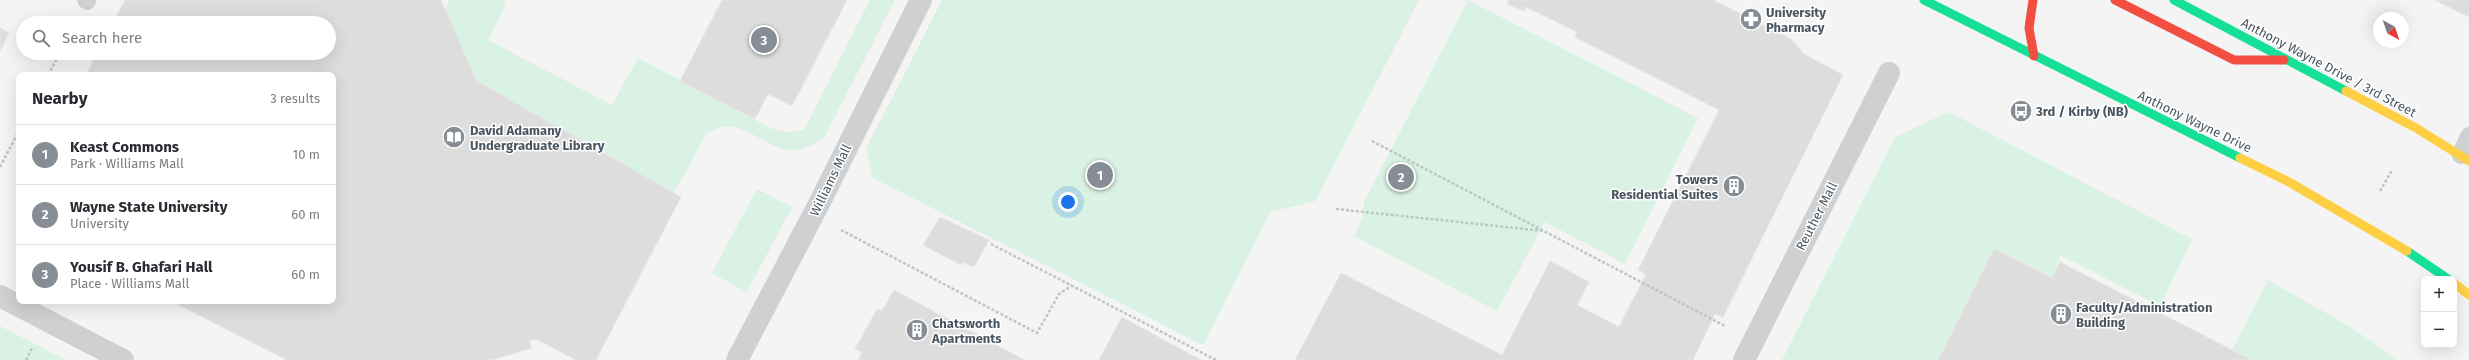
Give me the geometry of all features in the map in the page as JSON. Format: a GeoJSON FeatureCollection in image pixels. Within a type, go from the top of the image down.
{"type":"FeatureCollection","features":[{"type":"Feature","properties":{"kind":"street","name":"Williams Mall"},"geometry":{"type":"LineString","coordinates":[[736,360],[813,215],[921,0]]}},
{"type":"Feature","properties":{"kind":"street"},"geometry":{"type":"LineString","coordinates":[[2033,0],[2027,17],[2028,38],[2034,56]]}},
{"type":"Feature","properties":{"kind":"street"},"geometry":{"type":"LineString","coordinates":[[2115,0],[2234,60],[2287,60]]}},
{"type":"Feature","properties":{"kind":"street","name":"Anthony Wayne Drive / 3rd Street"},"geometry":{"type":"LineString","coordinates":[[2174,0],[2416,128],[2465,158]]}},
{"type":"Feature","properties":{"kind":"street","name":"Anthony Wayne Drive"},"geometry":{"type":"LineString","coordinates":[[1930,2],[2034,56],[2289,182],[2392,241],[2444,276]]}},
{"type":"Feature","properties":{"kind":"street","name":"Reuther Mall"},"geometry":{"type":"LineString","coordinates":[[1744,360],[1889,74]]}},
{"type":"Feature","properties":{"kind":"street"},"geometry":{"type":"LineString","coordinates":[[2457,286],[2469,295]]}},
{"type":"Feature","properties":{"kind":"street"},"geometry":{"type":"LineString","coordinates":[[0,296],[123,360]]}},
{"type":"Feature","properties":{"kind":"lane"},"geometry":{"type":"LineString","coordinates":[[2465,158],[2469,136]]}},
{"type":"Feature","properties":{"kind":"path"},"geometry":{"type":"LineString","coordinates":[[50,72],[56,60]]}},
{"type":"Feature","properties":{"kind":"path"},"geometry":{"type":"LineString","coordinates":[[0,167],[16,137]]}},
{"type":"Feature","properties":{"kind":"path"},"geometry":{"type":"LineString","coordinates":[[1372,141],[1754,341]]}},
{"type":"Feature","properties":{"kind":"path"},"geometry":{"type":"LineString","coordinates":[[2380,191],[2392,170]]}},
{"type":"Feature","properties":{"kind":"path"},"geometry":{"type":"LineString","coordinates":[[1336,209],[1548,232]]}},
{"type":"Feature","properties":{"kind":"path"},"geometry":{"type":"LineString","coordinates":[[813,215],[1037,333],[1059,294],[1071,286]]}},
{"type":"Feature","properties":{"kind":"path"},"geometry":{"type":"LineString","coordinates":[[991,244],[1216,360]]}},
{"type":"Feature","properties":{"kind":"green space"},"geometry":{"type":"Polygon","coordinates":[[[449,0],[505,0],[506,3],[488,40],[612,105],[638,58],[770,128],[786,132],[804,130],[870,0],[895,0],[825,136],[807,147],[791,150],[777,147],[737,128],[722,127],[706,134],[674,193],[477,81],[445,9],[449,0]]]}},
{"type":"Feature","properties":{"kind":"green space"},"geometry":{"type":"Polygon","coordinates":[[[942,0],[1419,0],[1315,201],[1270,212],[1203,345],[873,178],[866,149],[942,0]]]}},
{"type":"Feature","properties":{"kind":"green space"},"geometry":{"type":"Polygon","coordinates":[[[1468,0],[1698,118],[1625,264],[1545,222],[1497,311],[1354,236],[1363,217],[1364,202],[1468,0]]]}},
{"type":"Feature","properties":{"kind":"green space"},"geometry":{"type":"Polygon","coordinates":[[[1949,112],[2192,239],[2160,306],[2060,255],[2052,278],[1995,249],[1938,360],[1782,360],[1895,137],[1949,112]]]}},
{"type":"Feature","properties":{"kind":"green space"},"geometry":{"type":"Polygon","coordinates":[[[757,189],[792,207],[747,292],[712,273],[757,189]]]}},
{"type":"Feature","properties":{"kind":"green space"},"geometry":{"type":"Polygon","coordinates":[[[2268,280],[2349,326],[2398,360],[2252,360],[2232,350],[2268,280]]]}},
{"type":"Feature","properties":{"kind":"green space"},"geometry":{"type":"Polygon","coordinates":[[[0,326],[66,360],[0,360],[0,326]]]}},
{"type":"Feature","properties":{"kind":"building","name":"David Adamany Undergraduate Library"},"geometry":{"type":"Polygon","coordinates":[[[125,0],[441,0],[477,81],[681,197],[596,360],[576,360],[536,339],[529,341],[532,348],[492,360],[287,360],[177,304],[336,304],[336,72],[88,72],[94,60],[336,60],[336,16],[117,16],[125,0]]]}},
{"type":"Feature","properties":{"kind":"building"},"geometry":{"type":"Polygon","coordinates":[[[722,0],[847,0],[792,106],[768,94],[755,119],[680,81],[722,0]]]}},
{"type":"Feature","properties":{"kind":"building","name":"Towers Residential Suites"},"geometry":{"type":"Polygon","coordinates":[[[1509,0],[1713,0],[1791,39],[1804,54],[1843,75],[1723,317],[1715,314],[1693,360],[1295,360],[1341,273],[1502,355],[1550,261],[1589,282],[1577,305],[1619,327],[1646,274],[1638,270],[1719,110],[1575,37],[1577,32],[1526,7],[1524,11],[1507,4],[1509,0]]]}},
{"type":"Feature","properties":{"kind":"building"},"geometry":{"type":"Polygon","coordinates":[[[2435,0],[2469,0],[2469,17],[2435,0]]]}},
{"type":"Feature","properties":{"kind":"building"},"geometry":{"type":"Polygon","coordinates":[[[0,28],[9,33],[0,51],[0,28]]]}},
{"type":"Feature","properties":{"kind":"building"},"geometry":{"type":"Polygon","coordinates":[[[940,217],[989,240],[974,267],[962,262],[961,265],[923,245],[940,217]]]}},
{"type":"Feature","properties":{"kind":"building","name":"Faculty/Administration Building"},"geometry":{"type":"Polygon","coordinates":[[[1994,249],[2052,278],[2060,262],[2252,360],[1938,360],[1994,249]]]}},
{"type":"Feature","properties":{"kind":"building","name":"Chatsworth Apartments"},"geometry":{"type":"Polygon","coordinates":[[[894,290],[1024,360],[858,360],[862,352],[855,349],[877,309],[882,311],[894,290]]]}},
{"type":"Feature","properties":{"kind":"building"},"geometry":{"type":"Polygon","coordinates":[[[1122,317],[1201,360],[1099,360],[1122,317]]]}},
{"type":"Feature","properties":{"kind":"traffic: fast"},"geometry":{"type":"LineString","coordinates":[[1924,0],[2240,158]]}},
{"type":"Feature","properties":{"kind":"traffic: fast"},"geometry":{"type":"LineString","coordinates":[[2174,0],[2346,91]]}},
{"type":"Feature","properties":{"kind":"traffic: fast"},"geometry":{"type":"LineString","coordinates":[[2407,251],[2444,276]]}},
{"type":"Feature","properties":{"kind":"traffic: slow"},"geometry":{"type":"LineString","coordinates":[[2346,91],[2416,128],[2469,161]]}},
{"type":"Feature","properties":{"kind":"traffic: slow"},"geometry":{"type":"LineString","coordinates":[[2240,158],[2289,182],[2407,251]]}},
{"type":"Feature","properties":{"kind":"traffic: slow"},"geometry":{"type":"LineString","coordinates":[[2457,285],[2469,295]]}},
{"type":"Feature","properties":{"kind":"traffic: jam"},"geometry":{"type":"LineString","coordinates":[[2033,0],[2029,28],[2034,56]]}},
{"type":"Feature","properties":{"kind":"traffic: jam"},"geometry":{"type":"LineString","coordinates":[[2115,0],[2234,60],[2284,60]]}},
{"type":"Feature","properties":{"kind":"place","name":"University Pharmacy"},"geometry":{"type":"Point","coordinates":[1751,19]}},
{"type":"Feature","properties":{"kind":"place","name":"Yousif B. Ghafari Hall"},"geometry":{"type":"Point","coordinates":[764,40]}},
{"type":"Feature","properties":{"kind":"place","name":"3rd / Kirby (NB)"},"geometry":{"type":"Point","coordinates":[2021,111]}},
{"type":"Feature","properties":{"kind":"place","name":"David Adamany Undergraduate Library"},"geometry":{"type":"Point","coordinates":[454,137]}},
{"type":"Feature","properties":{"kind":"place","name":"Keast Commons"},"geometry":{"type":"Point","coordinates":[1100,175]}},
{"type":"Feature","properties":{"kind":"place","name":"Wayne State University"},"geometry":{"type":"Point","coordinates":[1401,177]}},
{"type":"Feature","properties":{"kind":"place","name":"Towers Residential Suites"},"geometry":{"type":"Point","coordinates":[1734,186]}},
{"type":"Feature","properties":{"kind":"place","name":"Faculty/Administration Building"},"geometry":{"type":"Point","coordinates":[2061,314]}},
{"type":"Feature","properties":{"kind":"place","name":"Chatsworth Apartments"},"geometry":{"type":"Point","coordinates":[917,330]}}]}
